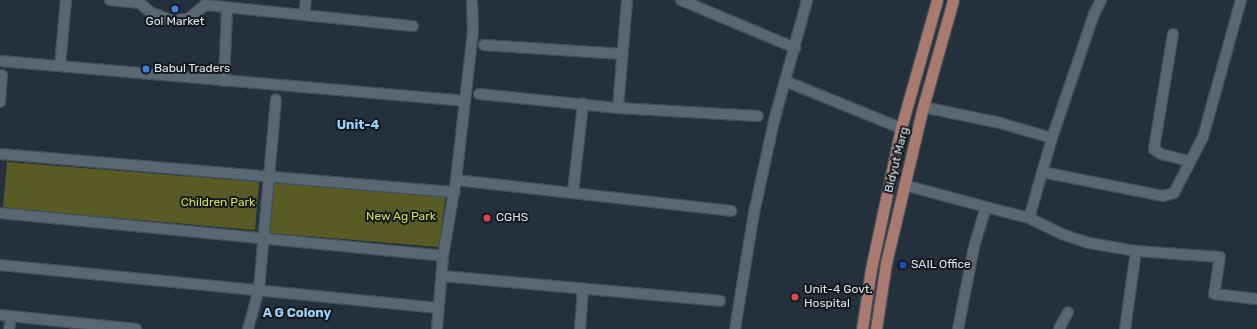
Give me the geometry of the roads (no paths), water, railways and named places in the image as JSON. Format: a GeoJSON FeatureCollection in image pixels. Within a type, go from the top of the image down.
{"type":"FeatureCollection","features":[{"type":"Feature","properties":{"kind":"main road","name":"Bidyut Marg"},"geometry":{"type":"LineString","coordinates":[[862,329],[871,269],[901,128],[937,0]]}},
{"type":"Feature","properties":{"kind":"main road","name":"Bidyut Marg"},"geometry":{"type":"LineString","coordinates":[[876,329],[886,262],[904,185],[923,107],[953,0]]}},
{"type":"Feature","properties":{"kind":"street"},"geometry":{"type":"LineString","coordinates":[[60,66],[66,0]]}},
{"type":"Feature","properties":{"kind":"street"},"geometry":{"type":"LineString","coordinates":[[110,0],[140,3],[150,12],[170,20],[188,20],[205,5],[413,26]]}},
{"type":"Feature","properties":{"kind":"street"},"geometry":{"type":"LineString","coordinates":[[304,14],[306,0]]}},
{"type":"Feature","properties":{"kind":"street"},"geometry":{"type":"LineString","coordinates":[[437,329],[443,256],[456,180],[473,31],[472,0]]}},
{"type":"Feature","properties":{"kind":"street"},"geometry":{"type":"LineString","coordinates":[[618,108],[627,0]]}},
{"type":"Feature","properties":{"kind":"street"},"geometry":{"type":"LineString","coordinates":[[681,0],[794,48]]}},
{"type":"Feature","properties":{"kind":"street"},"geometry":{"type":"LineString","coordinates":[[736,329],[754,213],[785,81],[807,0]]}},
{"type":"Feature","properties":{"kind":"street"},"geometry":{"type":"LineString","coordinates":[[1029,218],[1052,138],[1094,14],[1101,0]]}},
{"type":"Feature","properties":{"kind":"street"},"geometry":{"type":"LineString","coordinates":[[1042,172],[1170,196],[1178,190],[1190,161],[1203,137],[1241,0]]}},
{"type":"Feature","properties":{"kind":"street"},"geometry":{"type":"LineString","coordinates":[[224,81],[227,8]]}},
{"type":"Feature","properties":{"kind":"street"},"geometry":{"type":"LineString","coordinates":[[1173,34],[1154,149],[1161,154],[1190,161]]}},
{"type":"Feature","properties":{"kind":"street"},"geometry":{"type":"LineString","coordinates":[[484,45],[622,54]]}},
{"type":"Feature","properties":{"kind":"street"},"geometry":{"type":"LineString","coordinates":[[0,61],[464,101]]}},
{"type":"Feature","properties":{"kind":"street"},"geometry":{"type":"LineString","coordinates":[[0,102],[2,75]]}},
{"type":"Feature","properties":{"kind":"street"},"geometry":{"type":"LineString","coordinates":[[785,81],[901,128]]}},
{"type":"Feature","properties":{"kind":"street"},"geometry":{"type":"LineString","coordinates":[[479,94],[618,108],[758,116]]}},
{"type":"Feature","properties":{"kind":"street"},"geometry":{"type":"LineString","coordinates":[[248,329],[259,289],[276,100]]}},
{"type":"Feature","properties":{"kind":"street"},"geometry":{"type":"LineString","coordinates":[[573,192],[583,104]]}},
{"type":"Feature","properties":{"kind":"street"},"geometry":{"type":"LineString","coordinates":[[923,107],[1000,123],[1052,138]]}},
{"type":"Feature","properties":{"kind":"street"},"geometry":{"type":"LineString","coordinates":[[0,154],[454,192]]}},
{"type":"Feature","properties":{"kind":"street"},"geometry":{"type":"LineString","coordinates":[[456,180],[732,211]]}},
{"type":"Feature","properties":{"kind":"street"},"geometry":{"type":"LineString","coordinates":[[904,185],[1029,218],[1075,239],[1136,251],[1220,257],[1214,294],[1257,299]]}},
{"type":"Feature","properties":{"kind":"street"},"geometry":{"type":"LineString","coordinates":[[958,329],[974,247],[986,207]]}},
{"type":"Feature","properties":{"kind":"street"},"geometry":{"type":"LineString","coordinates":[[0,213],[443,256]]}},
{"type":"Feature","properties":{"kind":"street"},"geometry":{"type":"LineString","coordinates":[[1125,329],[1136,251]]}},
{"type":"Feature","properties":{"kind":"street"},"geometry":{"type":"LineString","coordinates":[[0,265],[259,289],[438,308]]}},
{"type":"Feature","properties":{"kind":"street"},"geometry":{"type":"LineString","coordinates":[[442,276],[720,301]]}},
{"type":"Feature","properties":{"kind":"street"},"geometry":{"type":"LineString","coordinates":[[580,329],[584,289]]}},
{"type":"Feature","properties":{"kind":"street"},"geometry":{"type":"LineString","coordinates":[[1059,329],[1068,312]]}},
{"type":"Feature","properties":{"kind":"street"},"geometry":{"type":"LineString","coordinates":[[0,316],[129,329]]}},
{"type":"Feature","properties":{"kind":"street"},"geometry":{"type":"LineString","coordinates":[[9,329],[11,317]]}},
{"type":"Feature","properties":{"kind":"place","name":"Gol Market"},"geometry":{"type":"Point","coordinates":[175,9]}},
{"type":"Feature","properties":{"kind":"place","name":"Babul Traders"},"geometry":{"type":"Point","coordinates":[146,69]}},
{"type":"Feature","properties":{"kind":"place","name":"CGHS"},"geometry":{"type":"Point","coordinates":[487,218]}},
{"type":"Feature","properties":{"kind":"place","name":"SAIL Office"},"geometry":{"type":"Point","coordinates":[903,265]}},
{"type":"Feature","properties":{"kind":"place","name":"Unit-4 Govt. Hospital"},"geometry":{"type":"Point","coordinates":[795,297]}},
{"type":"Feature","properties":{"kind":"district","name":"Unit-4"},"geometry":{"type":"Point","coordinates":[358,125]}},
{"type":"Feature","properties":{"kind":"district","name":"A G Colony"},"geometry":{"type":"Point","coordinates":[297,313]}},
{"type":"Feature","properties":{"kind":"park label","name":"Children Park"},"geometry":{"type":"Point","coordinates":[218,203]}},
{"type":"Feature","properties":{"kind":"park label","name":"New Ag Park"},"geometry":{"type":"Point","coordinates":[401,217]}}]}
